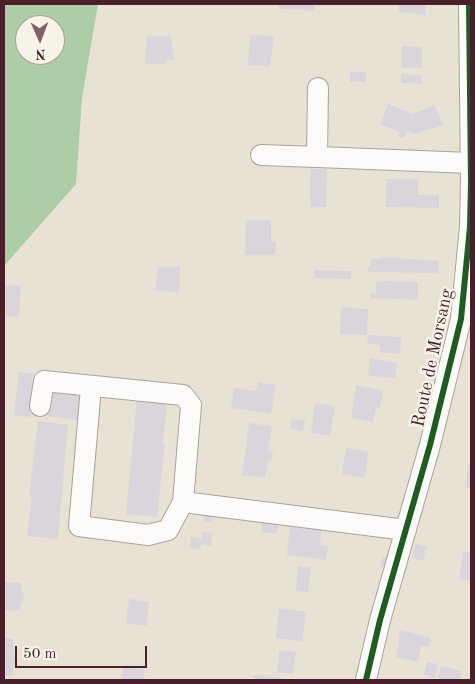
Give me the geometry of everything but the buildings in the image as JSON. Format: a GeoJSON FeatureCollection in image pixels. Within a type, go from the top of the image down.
{"type":"FeatureCollection","features":[{"type":"Feature","properties":{"kind":"street","name":"Route de Morsang"},"geometry":{"type":"LineString","coordinates":[[366,680],[380,620],[466,320],[471,228],[469,4]]}},
{"type":"Feature","properties":{"kind":"street"},"geometry":{"type":"LineString","coordinates":[[317,156],[318,88]]}},
{"type":"Feature","properties":{"kind":"street"},"geometry":{"type":"LineString","coordinates":[[261,155],[471,163]]}},
{"type":"Feature","properties":{"kind":"street"},"geometry":{"type":"LineString","coordinates":[[40,406],[44,381],[183,395],[191,406],[183,502],[168,530],[148,535],[79,526],[91,386]]}},
{"type":"Feature","properties":{"kind":"street"},"geometry":{"type":"LineString","coordinates":[[183,502],[406,530]]}},
{"type":"Feature","properties":{"kind":"green space"},"geometry":{"type":"Polygon","coordinates":[[[4,4],[98,4],[82,98],[76,184],[4,266],[4,4]]]}},
{"type":"Feature","properties":{"kind":"cycle path"},"geometry":{"type":"LineString","coordinates":[[366,680],[380,620],[430,445],[461,319],[470,227],[469,4]]}}]}
